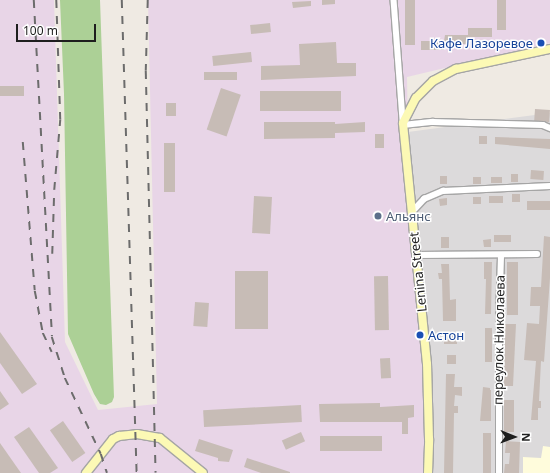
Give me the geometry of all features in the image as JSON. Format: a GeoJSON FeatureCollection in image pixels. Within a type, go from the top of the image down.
{"type":"FeatureCollection","features":[{"type":"Feature","properties":{"kind":"main road"},"geometry":{"type":"LineString","coordinates":[[403,124],[416,98],[433,81],[456,70],[550,49]]}},
{"type":"Feature","properties":{"kind":"main road","name":"Lenina Street"},"geometry":{"type":"LineString","coordinates":[[403,124],[427,364],[429,439],[428,473]]}},
{"type":"Feature","properties":{"kind":"main road"},"geometry":{"type":"LineString","coordinates":[[86,473],[113,439],[119,436],[136,434],[160,438],[203,473]]}},
{"type":"Feature","properties":{"kind":"street","name":"Lenina Street"},"geometry":{"type":"LineString","coordinates":[[394,0],[403,124]]}},
{"type":"Feature","properties":{"kind":"street"},"geometry":{"type":"LineString","coordinates":[[403,124],[433,122],[543,125],[550,128]]}},
{"type":"Feature","properties":{"kind":"street"},"geometry":{"type":"LineString","coordinates":[[412,212],[424,199],[443,191],[550,186]]}},
{"type":"Feature","properties":{"kind":"street","name":"переулок Николаева"},"geometry":{"type":"LineString","coordinates":[[416,255],[501,256],[536,254]]}},
{"type":"Feature","properties":{"kind":"street","name":"переулок Николаева"},"geometry":{"type":"LineString","coordinates":[[499,473],[498,320],[501,256]]}},
{"type":"Feature","properties":{"kind":"shaded area"},"geometry":{"type":"Polygon","coordinates":[[[0,0],[54,0],[65,342],[98,410],[157,404],[148,0],[550,0],[550,43],[407,77],[408,132],[432,369],[431,473],[0,473],[0,0]]]}},
{"type":"Feature","properties":{"kind":"shaded area"},"geometry":{"type":"Polygon","coordinates":[[[550,113],[550,473],[431,473],[408,132],[550,113]]]}},
{"type":"Feature","properties":{"kind":"shaded area"},"geometry":{"type":"Polygon","coordinates":[[[543,446],[550,447],[550,473],[523,473],[523,457],[541,458],[543,446]]]}},
{"type":"Feature","properties":{"kind":"green space"},"geometry":{"type":"Polygon","coordinates":[[[60,0],[100,0],[114,397],[112,402],[106,405],[100,404],[94,394],[68,334],[64,94],[60,0]]]}},
{"type":"Feature","properties":{"kind":"building"},"geometry":{"type":"Polygon","coordinates":[[[322,0],[335,0],[335,4],[322,5],[322,0]]]}},
{"type":"Feature","properties":{"kind":"building"},"geometry":{"type":"Polygon","coordinates":[[[405,0],[415,0],[415,45],[405,45],[405,0]]]}},
{"type":"Feature","properties":{"kind":"building"},"geometry":{"type":"Polygon","coordinates":[[[497,0],[506,0],[506,30],[497,30],[497,0]]]}},
{"type":"Feature","properties":{"kind":"building"},"geometry":{"type":"Polygon","coordinates":[[[311,1],[311,6],[293,8],[292,2],[311,1]]]}},
{"type":"Feature","properties":{"kind":"building"},"geometry":{"type":"Polygon","coordinates":[[[270,23],[271,32],[251,34],[250,25],[270,23]]]}},
{"type":"Feature","properties":{"kind":"building"},"geometry":{"type":"Polygon","coordinates":[[[468,28],[492,28],[492,37],[468,37],[468,44],[445,44],[444,50],[421,50],[421,41],[444,41],[445,35],[468,35],[468,28]]]}},
{"type":"Feature","properties":{"kind":"building"},"geometry":{"type":"Polygon","coordinates":[[[336,42],[337,63],[356,63],[356,76],[261,80],[261,66],[300,65],[299,44],[336,42]]]}},
{"type":"Feature","properties":{"kind":"building"},"geometry":{"type":"Polygon","coordinates":[[[251,52],[252,62],[213,66],[212,56],[251,52]]]}},
{"type":"Feature","properties":{"kind":"building"},"geometry":{"type":"Polygon","coordinates":[[[204,72],[237,72],[237,80],[204,80],[204,72]]]}},
{"type":"Feature","properties":{"kind":"building"},"geometry":{"type":"Polygon","coordinates":[[[0,86],[24,86],[24,96],[0,96],[0,86]]]}},
{"type":"Feature","properties":{"kind":"building"},"geometry":{"type":"Polygon","coordinates":[[[221,88],[241,95],[227,136],[207,130],[221,88]]]}},
{"type":"Feature","properties":{"kind":"building"},"geometry":{"type":"Polygon","coordinates":[[[260,91],[341,91],[341,111],[260,111],[260,91]]]}},
{"type":"Feature","properties":{"kind":"building"},"geometry":{"type":"Polygon","coordinates":[[[166,103],[176,103],[176,116],[166,116],[166,103]]]}},
{"type":"Feature","properties":{"kind":"building"},"geometry":{"type":"Polygon","coordinates":[[[535,109],[550,110],[549,122],[534,121],[535,109]]]}},
{"type":"Feature","properties":{"kind":"building"},"geometry":{"type":"Polygon","coordinates":[[[264,122],[335,122],[335,124],[365,122],[365,132],[335,133],[335,138],[264,139],[264,122]]]}},
{"type":"Feature","properties":{"kind":"building"},"geometry":{"type":"Polygon","coordinates":[[[375,134],[384,134],[384,148],[375,148],[375,134]]]}},
{"type":"Feature","properties":{"kind":"building"},"geometry":{"type":"Polygon","coordinates":[[[479,136],[487,136],[487,144],[479,144],[479,136]]]}},
{"type":"Feature","properties":{"kind":"building"},"geometry":{"type":"Polygon","coordinates":[[[495,137],[550,139],[550,149],[495,144],[495,137]]]}},
{"type":"Feature","properties":{"kind":"building"},"geometry":{"type":"Polygon","coordinates":[[[164,143],[175,143],[175,192],[164,192],[164,143]]]}},
{"type":"Feature","properties":{"kind":"building"},"geometry":{"type":"Polygon","coordinates":[[[531,170],[544,171],[543,180],[530,179],[531,170]]]}},
{"type":"Feature","properties":{"kind":"building"},"geometry":{"type":"Polygon","coordinates":[[[511,174],[518,174],[518,182],[511,182],[511,174]]]}},
{"type":"Feature","properties":{"kind":"building"},"geometry":{"type":"Polygon","coordinates":[[[440,176],[447,176],[447,184],[440,184],[440,176]]]}},
{"type":"Feature","properties":{"kind":"building"},"geometry":{"type":"Polygon","coordinates":[[[473,177],[481,177],[481,184],[473,184],[473,177]]]}},
{"type":"Feature","properties":{"kind":"building"},"geometry":{"type":"Polygon","coordinates":[[[491,177],[502,177],[502,183],[491,183],[491,177]]]}},
{"type":"Feature","properties":{"kind":"building"},"geometry":{"type":"Polygon","coordinates":[[[512,194],[520,194],[520,202],[512,202],[512,194]]]}},
{"type":"Feature","properties":{"kind":"building"},"geometry":{"type":"Polygon","coordinates":[[[254,196],[272,197],[270,234],[252,233],[254,196]]]}},
{"type":"Feature","properties":{"kind":"building"},"geometry":{"type":"Polygon","coordinates":[[[489,196],[503,196],[503,203],[489,203],[489,196]]]}},
{"type":"Feature","properties":{"kind":"building"},"geometry":{"type":"Polygon","coordinates":[[[473,197],[481,197],[481,204],[473,204],[473,197]]]}},
{"type":"Feature","properties":{"kind":"building"},"geometry":{"type":"Polygon","coordinates":[[[447,198],[447,205],[440,206],[439,199],[447,198]]]}},
{"type":"Feature","properties":{"kind":"building"},"geometry":{"type":"Polygon","coordinates":[[[527,201],[550,201],[550,210],[527,210],[527,201]]]}},
{"type":"Feature","properties":{"kind":"building"},"geometry":{"type":"Polygon","coordinates":[[[494,235],[511,235],[511,242],[494,242],[494,235]]]}},
{"type":"Feature","properties":{"kind":"building"},"geometry":{"type":"Polygon","coordinates":[[[544,236],[550,237],[550,278],[544,362],[541,361],[539,401],[541,401],[541,408],[538,408],[538,420],[531,420],[536,361],[524,360],[527,323],[539,324],[540,306],[530,306],[531,287],[541,287],[544,236]]]}},
{"type":"Feature","properties":{"kind":"building"},"geometry":{"type":"Polygon","coordinates":[[[441,237],[449,237],[449,248],[441,248],[441,237]]]}},
{"type":"Feature","properties":{"kind":"building"},"geometry":{"type":"Polygon","coordinates":[[[491,239],[491,247],[484,247],[483,240],[491,239]]]}},
{"type":"Feature","properties":{"kind":"building"},"geometry":{"type":"Polygon","coordinates":[[[484,262],[492,262],[491,314],[485,314],[486,279],[484,279],[484,262]]]}},
{"type":"Feature","properties":{"kind":"building"},"geometry":{"type":"Polygon","coordinates":[[[507,262],[518,262],[518,315],[507,315],[507,262]]]}},
{"type":"Feature","properties":{"kind":"building"},"geometry":{"type":"Polygon","coordinates":[[[441,264],[449,264],[450,300],[456,299],[456,321],[443,321],[442,279],[439,279],[438,273],[442,273],[441,264]]]}},
{"type":"Feature","properties":{"kind":"building"},"geometry":{"type":"Polygon","coordinates":[[[235,271],[268,271],[268,329],[235,329],[235,271]]]}},
{"type":"Feature","properties":{"kind":"building"},"geometry":{"type":"Polygon","coordinates":[[[374,276],[388,276],[389,330],[375,330],[374,276]]]}},
{"type":"Feature","properties":{"kind":"building"},"geometry":{"type":"Polygon","coordinates":[[[195,302],[209,303],[207,327],[193,326],[195,302]]]}},
{"type":"Feature","properties":{"kind":"building"},"geometry":{"type":"Polygon","coordinates":[[[505,324],[516,324],[513,386],[504,386],[505,324]]]}},
{"type":"Feature","properties":{"kind":"building"},"geometry":{"type":"Polygon","coordinates":[[[485,328],[492,328],[492,362],[485,362],[485,328]]]}},
{"type":"Feature","properties":{"kind":"building"},"geometry":{"type":"Polygon","coordinates":[[[0,332],[37,384],[22,394],[0,363],[0,332]]]}},
{"type":"Feature","properties":{"kind":"building"},"geometry":{"type":"Polygon","coordinates":[[[444,333],[457,333],[457,344],[444,344],[444,333]]]}},
{"type":"Feature","properties":{"kind":"building"},"geometry":{"type":"Polygon","coordinates":[[[447,355],[456,355],[456,364],[447,364],[447,355]]]}},
{"type":"Feature","properties":{"kind":"building"},"geometry":{"type":"Polygon","coordinates":[[[390,358],[391,378],[381,378],[380,359],[390,358]]]}},
{"type":"Feature","properties":{"kind":"building"},"geometry":{"type":"Polygon","coordinates":[[[446,374],[455,374],[454,387],[462,387],[462,396],[455,395],[454,406],[458,406],[458,413],[454,413],[453,473],[444,473],[446,374]]]}},
{"type":"Feature","properties":{"kind":"building"},"geometry":{"type":"Polygon","coordinates":[[[483,387],[490,388],[491,390],[491,421],[480,421],[483,387]]]}},
{"type":"Feature","properties":{"kind":"building"},"geometry":{"type":"Polygon","coordinates":[[[0,391],[9,404],[0,410],[0,391]]]}},
{"type":"Feature","properties":{"kind":"building"},"geometry":{"type":"Polygon","coordinates":[[[504,400],[514,400],[514,432],[504,432],[504,400]]]}},
{"type":"Feature","properties":{"kind":"building"},"geometry":{"type":"Polygon","coordinates":[[[380,403],[380,407],[414,405],[414,417],[408,418],[408,434],[402,434],[402,422],[320,422],[319,404],[380,403]]]}},
{"type":"Feature","properties":{"kind":"building"},"geometry":{"type":"Polygon","coordinates":[[[301,405],[302,422],[204,427],[203,410],[301,405]]]}},
{"type":"Feature","properties":{"kind":"building"},"geometry":{"type":"Polygon","coordinates":[[[63,421],[85,453],[72,462],[50,430],[63,421]]]}},
{"type":"Feature","properties":{"kind":"building"},"geometry":{"type":"Polygon","coordinates":[[[29,427],[58,468],[50,473],[39,473],[14,437],[29,427]]]}},
{"type":"Feature","properties":{"kind":"building"},"geometry":{"type":"Polygon","coordinates":[[[301,432],[305,441],[286,450],[282,441],[301,432]]]}},
{"type":"Feature","properties":{"kind":"building"},"geometry":{"type":"Polygon","coordinates":[[[483,433],[491,433],[491,473],[483,473],[483,433]]]}},
{"type":"Feature","properties":{"kind":"building"},"geometry":{"type":"Polygon","coordinates":[[[320,436],[382,436],[382,451],[320,451],[320,436]]]}},
{"type":"Feature","properties":{"kind":"building"},"geometry":{"type":"Polygon","coordinates":[[[199,439],[233,450],[229,462],[218,461],[218,458],[195,451],[199,439]]]}},
{"type":"Feature","properties":{"kind":"building"},"geometry":{"type":"Polygon","coordinates":[[[506,441],[520,442],[519,473],[504,473],[505,464],[509,464],[510,453],[505,453],[506,441]]]}},
{"type":"Feature","properties":{"kind":"building"},"geometry":{"type":"Polygon","coordinates":[[[0,443],[21,473],[0,473],[0,443]]]}},
{"type":"Feature","properties":{"kind":"building"},"geometry":{"type":"Polygon","coordinates":[[[247,458],[290,473],[261,473],[244,467],[247,458]]]}},
{"type":"Feature","properties":{"kind":"railway"},"geometry":{"type":"LineString","coordinates":[[34,0],[52,337],[65,378],[101,454],[107,473]]}},
{"type":"Feature","properties":{"kind":"railway"},"geometry":{"type":"LineString","coordinates":[[52,254],[54,190],[60,120],[56,0]]}},
{"type":"Feature","properties":{"kind":"railway"},"geometry":{"type":"LineString","coordinates":[[122,0],[137,473]]}},
{"type":"Feature","properties":{"kind":"railway"},"geometry":{"type":"LineString","coordinates":[[148,0],[146,71],[156,473]]}},
{"type":"Feature","properties":{"kind":"railway"},"geometry":{"type":"LineString","coordinates":[[23,142],[35,291],[43,333],[52,352]]}},
{"type":"Feature","properties":{"kind":"place","name":"Кафе Лазоревое"},"geometry":{"type":"Point","coordinates":[541,43]}},
{"type":"Feature","properties":{"kind":"place","name":"Альянс"},"geometry":{"type":"Point","coordinates":[378,216]}},
{"type":"Feature","properties":{"kind":"place","name":"Астон"},"geometry":{"type":"Point","coordinates":[420,335]}}]}
